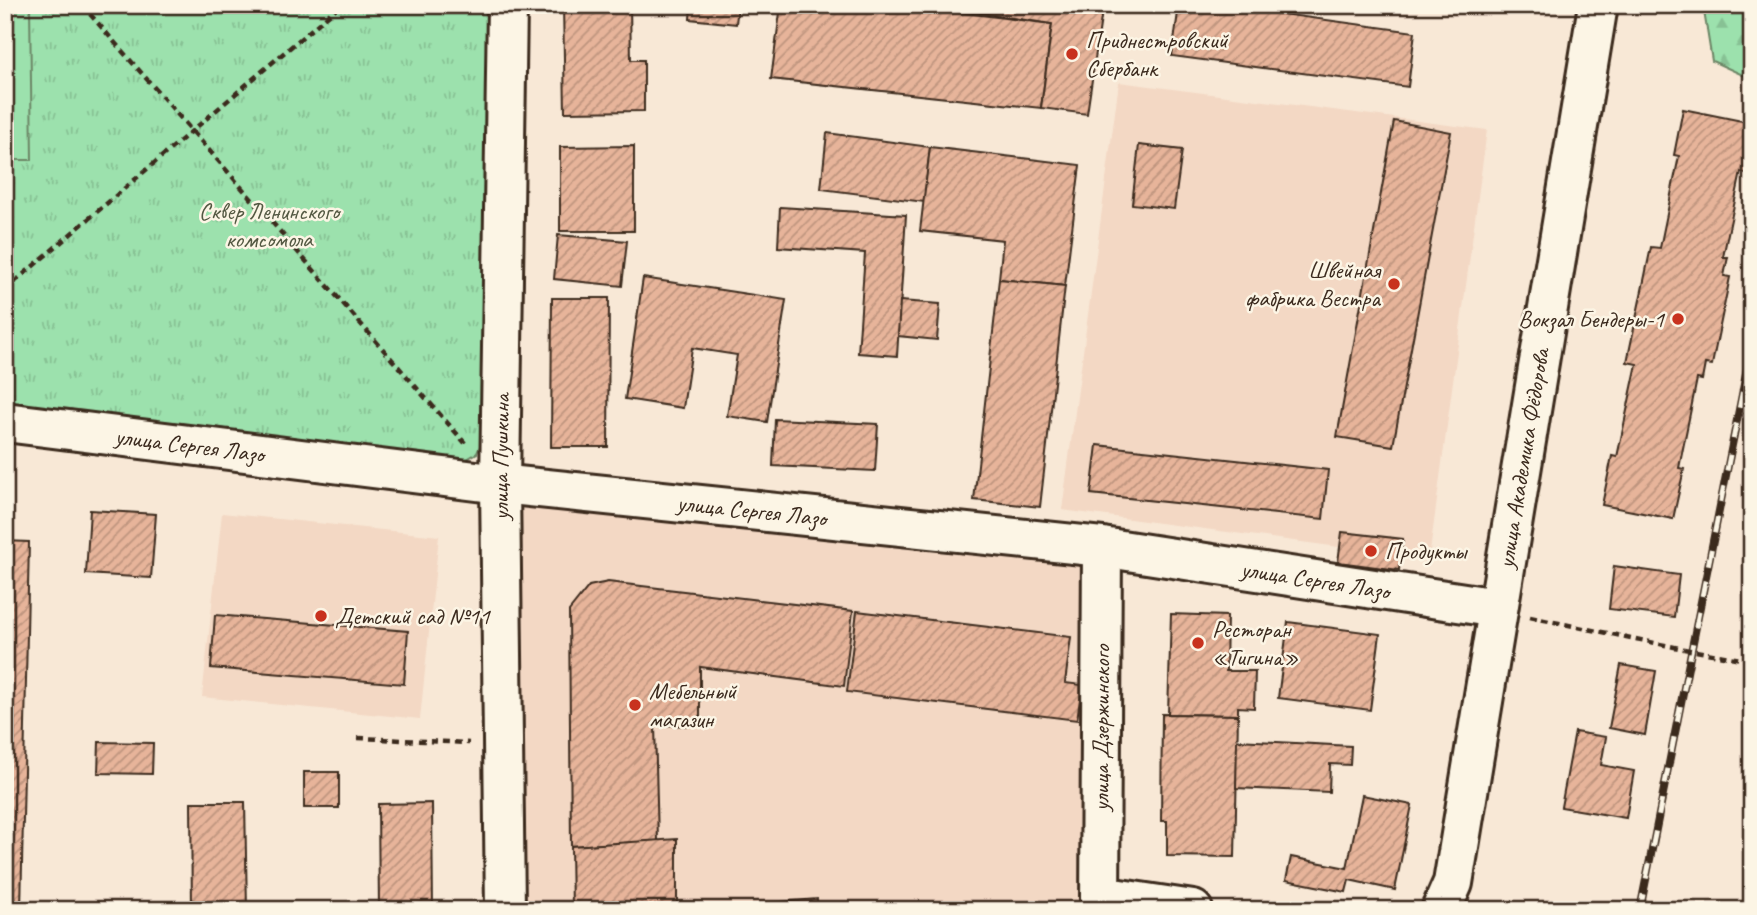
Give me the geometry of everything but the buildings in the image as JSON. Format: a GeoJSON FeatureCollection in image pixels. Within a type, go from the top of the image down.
{"type":"FeatureCollection","features":[{"type":"Feature","properties":{"kind":"street","name":"улица Пушкина"},"geometry":{"type":"LineString","coordinates":[[505,910],[500,484],[507,5]]}},
{"type":"Feature","properties":{"kind":"street","name":"улица Академика Фёдорова"},"geometry":{"type":"LineString","coordinates":[[1441,910],[1454,883],[1598,5]]}},
{"type":"Feature","properties":{"kind":"street","name":"улица Сергея Лазо"},"geometry":{"type":"LineString","coordinates":[[5,422],[500,484],[1102,547],[1497,608]]}},
{"type":"Feature","properties":{"kind":"street","name":"улица Дзержинского"},"geometry":{"type":"LineString","coordinates":[[1100,903],[1102,547]]}},
{"type":"Feature","properties":{"kind":"street"},"geometry":{"type":"LineString","coordinates":[[1100,903],[1193,910]]}},
{"type":"Feature","properties":{"kind":"path"},"geometry":{"type":"LineString","coordinates":[[82,5],[467,445]]}},
{"type":"Feature","properties":{"kind":"path"},"geometry":{"type":"LineString","coordinates":[[5,290],[340,5]]}},
{"type":"Feature","properties":{"kind":"path"},"geometry":{"type":"LineString","coordinates":[[1560,625],[1752,661]]}},
{"type":"Feature","properties":{"kind":"path"},"geometry":{"type":"LineString","coordinates":[[358,738],[503,745]]}},
{"type":"Feature","properties":{"kind":"shaded area"},"geometry":{"type":"Polygon","coordinates":[[[1119,82],[1487,130],[1429,559],[1062,510],[1119,82]]]}},
{"type":"Feature","properties":{"kind":"shaded area"},"geometry":{"type":"Polygon","coordinates":[[[500,484],[1102,547],[1100,910],[505,910],[500,484]]]}},
{"type":"Feature","properties":{"kind":"shaded area","name":"Детский сад №11"},"geometry":{"type":"Polygon","coordinates":[[[222,513],[439,536],[420,719],[202,697],[222,513]]]}},
{"type":"Feature","properties":{"kind":"green space","name":"Сквер Ленинского комсомола"},"geometry":{"type":"Polygon","coordinates":[[[5,5],[494,5],[485,435],[477,453],[460,463],[5,413],[5,5]]]}},
{"type":"Feature","properties":{"kind":"green space"},"geometry":{"type":"Polygon","coordinates":[[[5,5],[30,5],[32,160],[5,160],[5,5]]]}},
{"type":"Feature","properties":{"kind":"green space"},"geometry":{"type":"Polygon","coordinates":[[[1703,5],[1752,5],[1752,76],[1747,77],[1712,61],[1703,5]]]}},
{"type":"Feature","properties":{"kind":"railway"},"geometry":{"type":"LineString","coordinates":[[1640,910],[1752,344]]}},
{"type":"Feature","properties":{"kind":"place","name":"Приднестровский Сбербанк"},"geometry":{"type":"Point","coordinates":[1072,54]}},
{"type":"Feature","properties":{"kind":"place","name":"Швейная фабрика Вестра"},"geometry":{"type":"Point","coordinates":[1394,284]}},
{"type":"Feature","properties":{"kind":"place","name":"Вокзал Бендеры-1"},"geometry":{"type":"Point","coordinates":[1678,319]}},
{"type":"Feature","properties":{"kind":"place","name":"Продукты"},"geometry":{"type":"Point","coordinates":[1371,551]}},
{"type":"Feature","properties":{"kind":"place","name":"Детский сад №11"},"geometry":{"type":"Point","coordinates":[321,616]}},
{"type":"Feature","properties":{"kind":"place","name":"Ресторан «Тигина»"},"geometry":{"type":"Point","coordinates":[1198,643]}},
{"type":"Feature","properties":{"kind":"place","name":"Мебельный магазин"},"geometry":{"type":"Point","coordinates":[635,705]}}]}
